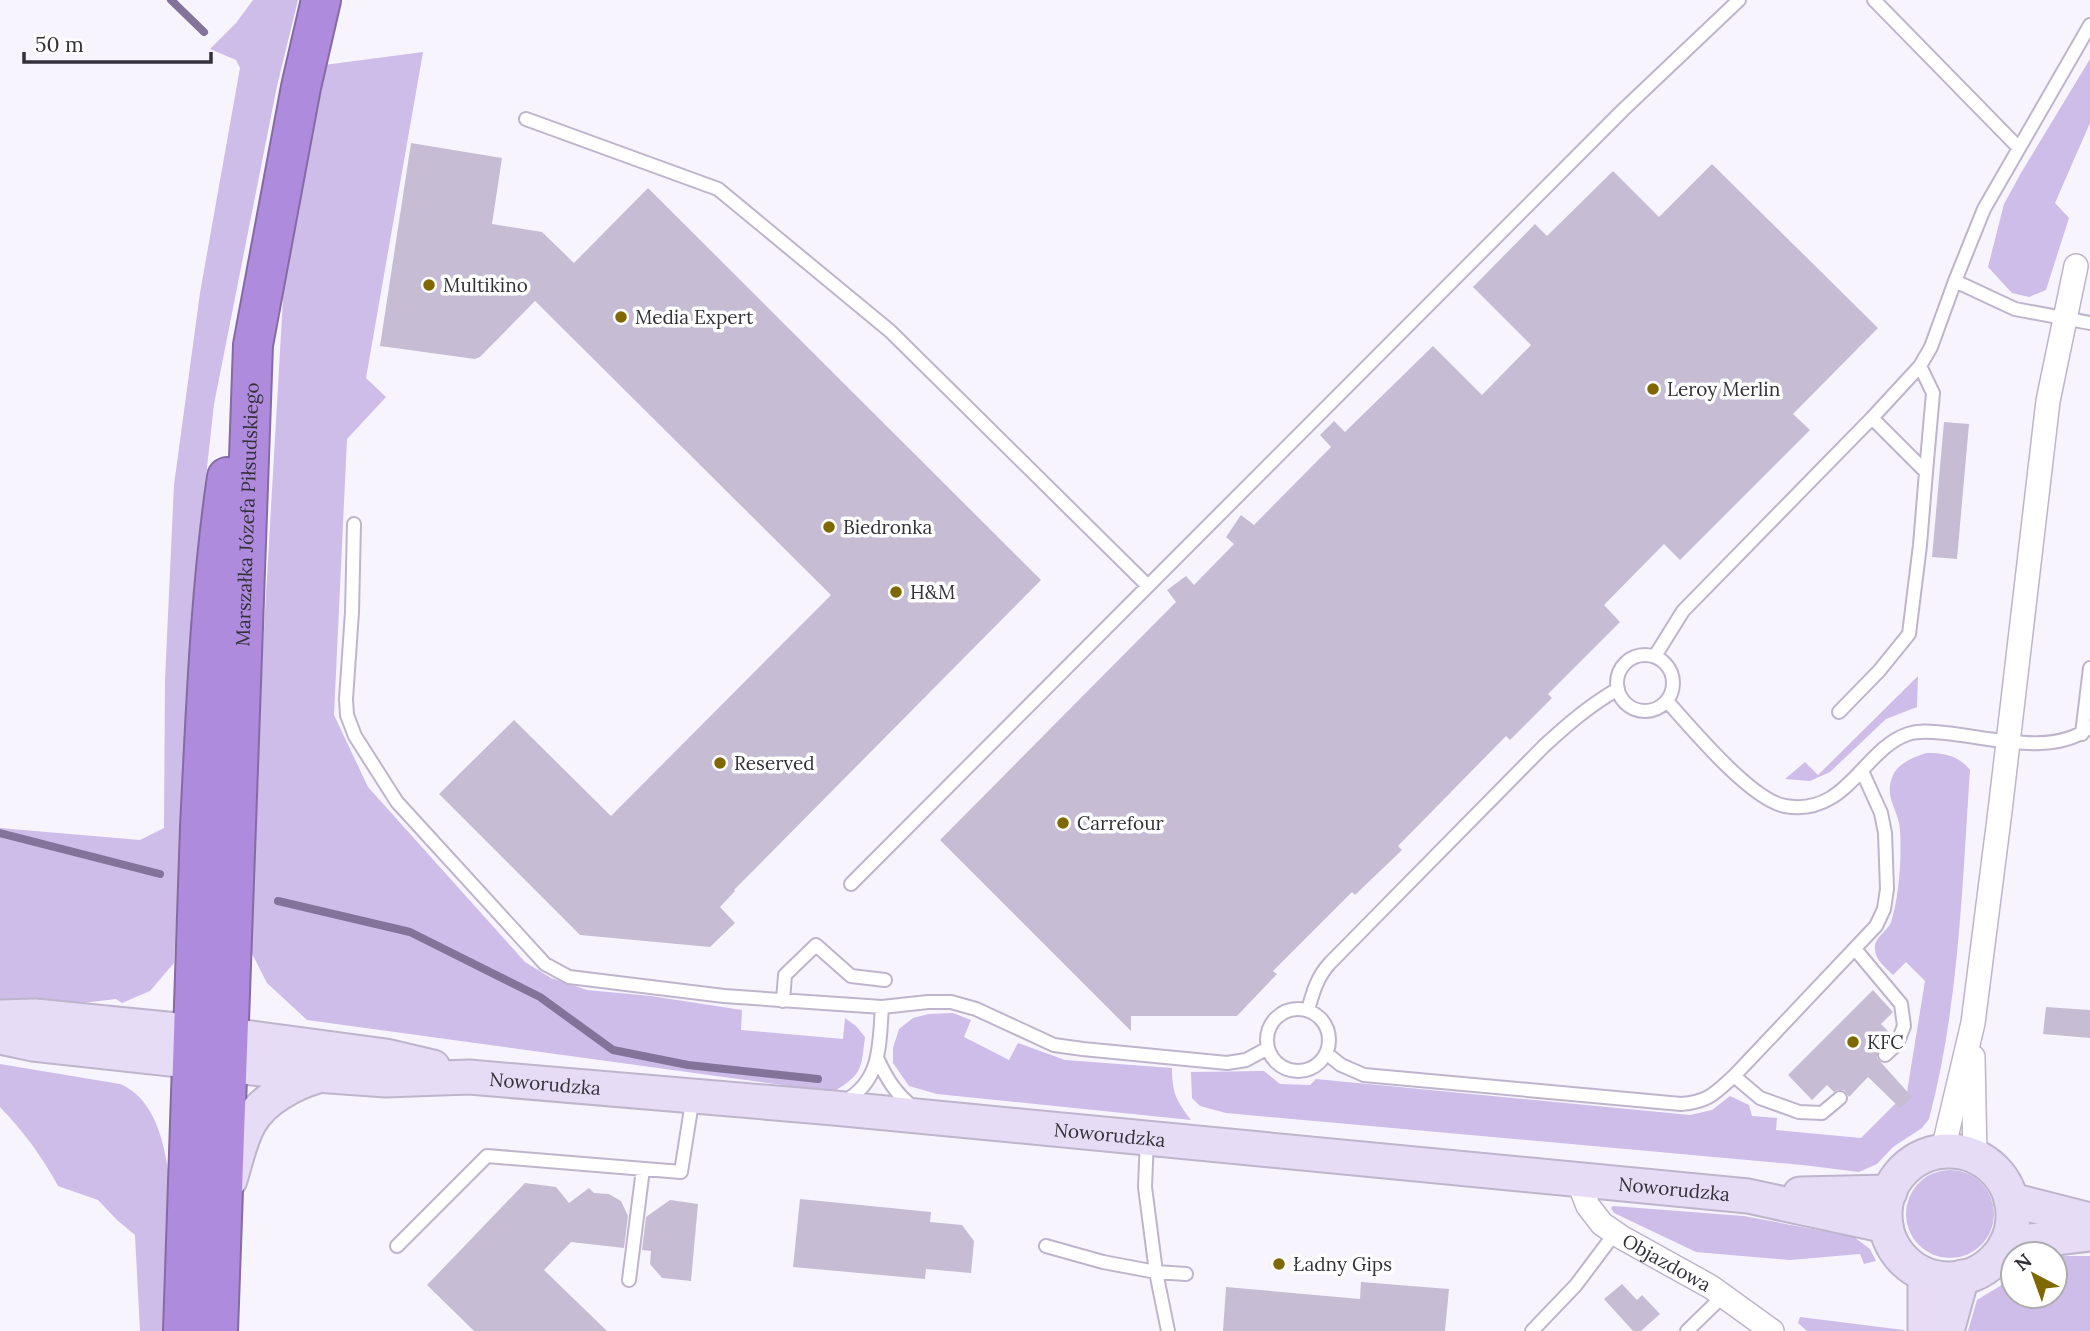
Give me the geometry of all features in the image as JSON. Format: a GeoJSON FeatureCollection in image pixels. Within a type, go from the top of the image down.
{"type":"FeatureCollection","features":[{"type":"Feature","properties":{"kind":"highway","name":"Marszałka Józefa Piłsudskiego"},"geometry":{"type":"LineString","coordinates":[[218,1331],[223,1202],[210,1048],[206,690],[217,545],[231,447],[301,88],[321,0]]}},
{"type":"Feature","properties":{"kind":"highway","name":"Marszałka Józefa Piłsudskiego"},"geometry":{"type":"LineString","coordinates":[[183,1331],[210,1048],[253,345]]}},
{"type":"Feature","properties":{"kind":"street"},"geometry":{"type":"LineString","coordinates":[[1943,1150],[1973,1023],[2048,401],[2076,266]]}},
{"type":"Feature","properties":{"kind":"street","name":"Noworudzka"},"geometry":{"type":"LineString","coordinates":[[0,1017],[35,1016],[210,1048],[321,1076],[386,1080],[469,1076],[925,1116],[1748,1196],[1885,1226]]}},
{"type":"Feature","properties":{"kind":"street"},"geometry":{"type":"LineString","coordinates":[[1973,1023],[1975,1156]]}},
{"type":"Feature","properties":{"kind":"street","name":"Noworudzka"},"geometry":{"type":"LineString","coordinates":[[0,1037],[33,1044],[386,1056],[469,1076]]}},
{"type":"Feature","properties":{"kind":"street"},"geometry":{"type":"LineString","coordinates":[[223,1202],[251,1120],[265,1104],[280,1094],[301,1081],[321,1076]]}},
{"type":"Feature","properties":{"kind":"street"},"geometry":{"type":"LineString","coordinates":[[1999,1254],[1985,1268],[1962,1277],[1939,1279],[1925,1275],[1903,1260],[1892,1246],[1885,1226],[1884,1211],[1896,1179],[1912,1163],[1943,1150],[1975,1156],[1998,1173],[2007,1188],[2013,1220],[2007,1240]]}},
{"type":"Feature","properties":{"kind":"street","name":"Objazdowa"},"geometry":{"type":"LineString","coordinates":[[1578,1180],[1588,1206],[1602,1224],[1717,1292],[1772,1331]]}},
{"type":"Feature","properties":{"kind":"street","name":"Noworudzka"},"geometry":{"type":"LineString","coordinates":[[1748,1196],[1889,1192]]}},
{"type":"Feature","properties":{"kind":"street"},"geometry":{"type":"LineString","coordinates":[[2011,1200],[2090,1220]]}},
{"type":"Feature","properties":{"kind":"street"},"geometry":{"type":"LineString","coordinates":[[2040,1240],[2090,1234]]}},
{"type":"Feature","properties":{"kind":"street"},"geometry":{"type":"LineString","coordinates":[[1925,1275],[1925,1331]]}},
{"type":"Feature","properties":{"kind":"street"},"geometry":{"type":"LineString","coordinates":[[1947,1331],[1962,1277]]}},
{"type":"Feature","properties":{"kind":"lane"},"geometry":{"type":"LineString","coordinates":[[851,884],[1623,110],[1739,0]]}},
{"type":"Feature","properties":{"kind":"lane"},"geometry":{"type":"LineString","coordinates":[[1874,0],[2018,147]]}},
{"type":"Feature","properties":{"kind":"lane"},"geometry":{"type":"LineString","coordinates":[[1655,656],[1683,611],[1920,366],[1931,346],[1984,209],[2090,26]]}},
{"type":"Feature","properties":{"kind":"lane"},"geometry":{"type":"LineString","coordinates":[[526,118],[718,189],[890,331],[1148,586]]}},
{"type":"Feature","properties":{"kind":"lane"},"geometry":{"type":"LineString","coordinates":[[1955,281],[2015,309],[2090,323]]}},
{"type":"Feature","properties":{"kind":"lane"},"geometry":{"type":"LineString","coordinates":[[1839,712],[1879,671],[1909,634],[1920,545],[1933,393],[1920,366]]}},
{"type":"Feature","properties":{"kind":"lane"},"geometry":{"type":"LineString","coordinates":[[1872,418],[1926,472]]}},
{"type":"Feature","properties":{"kind":"lane"},"geometry":{"type":"LineString","coordinates":[[354,524],[346,699],[347,715],[355,736],[397,802],[545,964],[569,977],[724,996],[882,1007],[951,1002],[976,1009],[1054,1045],[1083,1049],[1227,1063],[1246,1060],[1268,1048]]}},
{"type":"Feature","properties":{"kind":"lane"},"geometry":{"type":"LineString","coordinates":[[1638,656],[1655,656],[1667,664],[1673,676],[1673,690],[1667,701],[1651,710],[1638,710],[1623,700],[1618,689],[1619,672],[1624,665],[1638,656]]}},
{"type":"Feature","properties":{"kind":"lane"},"geometry":{"type":"LineString","coordinates":[[1667,701],[1734,772],[1767,800],[1784,806],[1805,807],[1829,799],[1848,786],[1894,741],[1908,734],[1926,731],[2040,743],[2055,742],[2086,730],[2090,668]]}},
{"type":"Feature","properties":{"kind":"lane"},"geometry":{"type":"LineString","coordinates":[[1308,1010],[1313,989],[1330,963],[1574,718],[1618,689]]}},
{"type":"Feature","properties":{"kind":"lane"},"geometry":{"type":"LineString","coordinates":[[1326,1053],[1341,1065],[1364,1075],[1681,1104],[1698,1103],[1713,1095],[1734,1076],[1876,926],[1884,909],[1887,889],[1885,833],[1881,813],[1862,771]]}},
{"type":"Feature","properties":{"kind":"lane"},"geometry":{"type":"LineString","coordinates":[[783,1000],[785,975],[816,945],[850,976],[885,980]]}},
{"type":"Feature","properties":{"kind":"lane"},"geometry":{"type":"LineString","coordinates":[[1855,949],[1901,1004],[1904,1026],[1897,1044],[1885,1055]]}},
{"type":"Feature","properties":{"kind":"lane"},"geometry":{"type":"LineString","coordinates":[[834,1108],[856,1095],[868,1081],[878,1060],[882,1007]]}},
{"type":"Feature","properties":{"kind":"lane"},"geometry":{"type":"LineString","coordinates":[[1293,1009],[1308,1010],[1320,1017],[1327,1028],[1329,1041],[1326,1053],[1317,1065],[1296,1071],[1288,1069],[1276,1061],[1268,1048],[1268,1033],[1279,1015],[1293,1009]]}},
{"type":"Feature","properties":{"kind":"lane"},"geometry":{"type":"LineString","coordinates":[[878,1060],[902,1099],[925,1116]]}},
{"type":"Feature","properties":{"kind":"lane"},"geometry":{"type":"LineString","coordinates":[[1734,1076],[1760,1098],[1799,1112],[1822,1113],[1840,1098]]}},
{"type":"Feature","properties":{"kind":"lane"},"geometry":{"type":"LineString","coordinates":[[397,1246],[487,1156],[681,1172],[694,1096]]}},
{"type":"Feature","properties":{"kind":"lane"},"geometry":{"type":"LineString","coordinates":[[1147,1138],[1145,1187],[1156,1272],[1168,1331]]}},
{"type":"Feature","properties":{"kind":"lane"},"geometry":{"type":"LineString","coordinates":[[629,1280],[643,1169]]}},
{"type":"Feature","properties":{"kind":"lane"},"geometry":{"type":"LineString","coordinates":[[1532,1331],[1576,1285],[1615,1233]]}},
{"type":"Feature","properties":{"kind":"lane"},"geometry":{"type":"LineString","coordinates":[[1046,1246],[1103,1262],[1156,1272],[1186,1274]]}},
{"type":"Feature","properties":{"kind":"lane"},"geometry":{"type":"LineString","coordinates":[[1689,1330],[1717,1292]]}},
{"type":"Feature","properties":{"kind":"shaded area"},"geometry":{"type":"Polygon","coordinates":[[[253,0],[298,0],[277,86],[214,404],[193,594],[174,963],[150,991],[122,1003],[116,999],[82,1003],[0,999],[0,828],[140,840],[164,828],[165,680],[174,485],[200,293],[240,68],[236,60],[210,49],[236,23],[253,0]]]}},
{"type":"Feature","properties":{"kind":"shaded area"},"geometry":{"type":"Polygon","coordinates":[[[423,52],[366,378],[386,397],[347,439],[334,715],[368,787],[525,962],[551,978],[587,990],[651,996],[742,1010],[741,1030],[843,1039],[845,1018],[865,1037],[863,1057],[855,1075],[833,1092],[307,1020],[267,983],[246,942],[284,282],[324,65],[423,52]]]}},
{"type":"Feature","properties":{"kind":"shaded area"},"geometry":{"type":"Polygon","coordinates":[[[2090,59],[2090,123],[2055,203],[2069,218],[2046,290],[2029,297],[2012,293],[1988,267],[2004,204],[2090,59]]]}},
{"type":"Feature","properties":{"kind":"shaded area"},"geometry":{"type":"Polygon","coordinates":[[[1918,676],[1917,707],[1886,719],[1830,772],[1810,781],[1785,779],[1805,762],[1818,775],[1918,676]]]}},
{"type":"Feature","properties":{"kind":"shaded area"},"geometry":{"type":"Polygon","coordinates":[[[1926,753],[1950,756],[1961,761],[1970,770],[1953,990],[1929,1119],[1922,1128],[1893,1147],[1877,1164],[1859,1172],[1226,1113],[1200,1106],[1192,1098],[1191,1072],[1264,1071],[1280,1084],[1310,1085],[1316,1079],[1690,1115],[1712,1110],[1730,1096],[1749,1105],[1752,1116],[1777,1118],[1776,1130],[1861,1138],[1907,1092],[1925,981],[1906,962],[1893,975],[1879,960],[1875,945],[1891,922],[1899,877],[1900,830],[1890,796],[1891,781],[1900,766],[1926,753]]]}},
{"type":"Feature","properties":{"kind":"shaded area"},"geometry":{"type":"Polygon","coordinates":[[[953,1013],[971,1020],[964,1037],[1009,1060],[1018,1043],[1065,1060],[1172,1068],[1176,1096],[1191,1120],[937,1094],[909,1086],[893,1063],[893,1048],[899,1029],[913,1018],[953,1013]]]}},
{"type":"Feature","properties":{"kind":"shaded area"},"geometry":{"type":"Polygon","coordinates":[[[0,1064],[120,1084],[142,1100],[157,1126],[166,1159],[170,1195],[167,1331],[140,1331],[135,1235],[98,1200],[58,1186],[32,1144],[0,1107],[0,1064]]]}},
{"type":"Feature","properties":{"kind":"shaded area"},"geometry":{"type":"Polygon","coordinates":[[[1950,1170],[1967,1174],[1981,1183],[1990,1197],[1994,1214],[1990,1231],[1981,1245],[1967,1254],[1950,1258],[1933,1254],[1919,1245],[1910,1231],[1906,1214],[1910,1197],[1919,1183],[1933,1174],[1950,1170]]]}},
{"type":"Feature","properties":{"kind":"shaded area"},"geometry":{"type":"Polygon","coordinates":[[[1613,1206],[1744,1216],[1854,1237],[1870,1249],[1876,1261],[1864,1264],[1860,1254],[1790,1260],[1696,1252],[1614,1213],[1611,1208],[1613,1206]]]}},
{"type":"Feature","properties":{"kind":"shaded area"},"geometry":{"type":"Polygon","coordinates":[[[2069,1256],[2090,1256],[2090,1331],[1968,1331],[1977,1300],[1999,1287],[1999,1310],[2069,1310],[2069,1256]]]}},
{"type":"Feature","properties":{"kind":"shaded area"},"geometry":{"type":"Polygon","coordinates":[[[1800,1317],[1904,1331],[1807,1331],[1798,1323],[1800,1317]]]}},
{"type":"Feature","properties":{"kind":"building"},"geometry":{"type":"Polygon","coordinates":[[[411,143],[502,158],[492,224],[542,232],[574,263],[648,188],[1041,580],[734,890],[720,907],[735,923],[710,947],[580,935],[439,794],[514,720],[611,816],[831,595],[535,301],[475,359],[380,346],[411,143]]]}},
{"type":"Feature","properties":{"kind":"building"},"geometry":{"type":"Polygon","coordinates":[[[1712,164],[1878,328],[1793,414],[1810,430],[1680,560],[1664,544],[1604,605],[1620,622],[1548,694],[1552,698],[1510,740],[1506,736],[1398,846],[1402,850],[1355,895],[1352,892],[1273,971],[1277,974],[1237,1016],[1131,1016],[1131,1031],[940,840],[1176,602],[1167,590],[1186,576],[1194,585],[1234,544],[1226,537],[1241,515],[1254,525],[1331,447],[1320,435],[1334,421],[1345,432],[1433,346],[1482,395],[1531,345],[1473,287],[1535,224],[1547,236],[1613,171],[1659,217],[1712,164]]]}},
{"type":"Feature","properties":{"kind":"building"},"geometry":{"type":"Polygon","coordinates":[[[1944,422],[1969,424],[1957,559],[1932,557],[1944,422]]]}},
{"type":"Feature","properties":{"kind":"building","name":"KFC"},"geometry":{"type":"Polygon","coordinates":[[[1873,990],[1893,1012],[1881,1024],[1891,1034],[1878,1049],[1877,1058],[1912,1097],[1900,1108],[1868,1077],[1849,1097],[1844,1090],[1834,1092],[1827,1085],[1812,1100],[1788,1075],[1873,990]]]}},
{"type":"Feature","properties":{"kind":"building"},"geometry":{"type":"Polygon","coordinates":[[[2046,1007],[2090,1010],[2090,1038],[2043,1034],[2046,1007]]]}},
{"type":"Feature","properties":{"kind":"building"},"geometry":{"type":"Polygon","coordinates":[[[525,1183],[556,1187],[569,1203],[589,1188],[594,1193],[609,1194],[621,1201],[628,1216],[624,1248],[571,1242],[544,1270],[607,1331],[474,1331],[427,1285],[525,1183]]]}},
{"type":"Feature","properties":{"kind":"building"},"geometry":{"type":"Polygon","coordinates":[[[800,1199],[931,1212],[930,1222],[962,1225],[974,1241],[971,1273],[926,1269],[925,1279],[793,1267],[800,1199]]]}},
{"type":"Feature","properties":{"kind":"building"},"geometry":{"type":"Polygon","coordinates":[[[670,1200],[698,1204],[691,1281],[662,1278],[650,1264],[651,1251],[642,1250],[646,1217],[670,1200]]]}},
{"type":"Feature","properties":{"kind":"building"},"geometry":{"type":"Polygon","coordinates":[[[1361,1282],[1449,1289],[1445,1331],[1223,1331],[1226,1287],[1360,1299],[1361,1282]]]}},
{"type":"Feature","properties":{"kind":"building"},"geometry":{"type":"Polygon","coordinates":[[[1622,1284],[1637,1300],[1642,1295],[1660,1314],[1641,1331],[1633,1331],[1604,1299],[1622,1284]]]}},
{"type":"Feature","properties":{"kind":"waterway"},"geometry":{"type":"LineString","coordinates":[[171,0],[204,32]]}},
{"type":"Feature","properties":{"kind":"waterway"},"geometry":{"type":"LineString","coordinates":[[0,833],[160,874]]}},
{"type":"Feature","properties":{"kind":"waterway"},"geometry":{"type":"LineString","coordinates":[[278,901],[410,932],[540,997],[613,1050],[688,1065],[818,1079]]}},
{"type":"Feature","properties":{"kind":"place","name":"Multikino"},"geometry":{"type":"Point","coordinates":[429,285]}},
{"type":"Feature","properties":{"kind":"place","name":"Media Expert"},"geometry":{"type":"Point","coordinates":[621,317]}},
{"type":"Feature","properties":{"kind":"place","name":"Leroy Merlin"},"geometry":{"type":"Point","coordinates":[1653,389]}},
{"type":"Feature","properties":{"kind":"place","name":"Biedronka"},"geometry":{"type":"Point","coordinates":[829,527]}},
{"type":"Feature","properties":{"kind":"place","name":"H&M"},"geometry":{"type":"Point","coordinates":[896,592]}},
{"type":"Feature","properties":{"kind":"place","name":"Reserved"},"geometry":{"type":"Point","coordinates":[720,763]}},
{"type":"Feature","properties":{"kind":"place","name":"Carrefour"},"geometry":{"type":"Point","coordinates":[1063,823]}},
{"type":"Feature","properties":{"kind":"place","name":"KFC"},"geometry":{"type":"Point","coordinates":[1853,1042]}},
{"type":"Feature","properties":{"kind":"place","name":"Ładny Gips"},"geometry":{"type":"Point","coordinates":[1279,1264]}}]}
